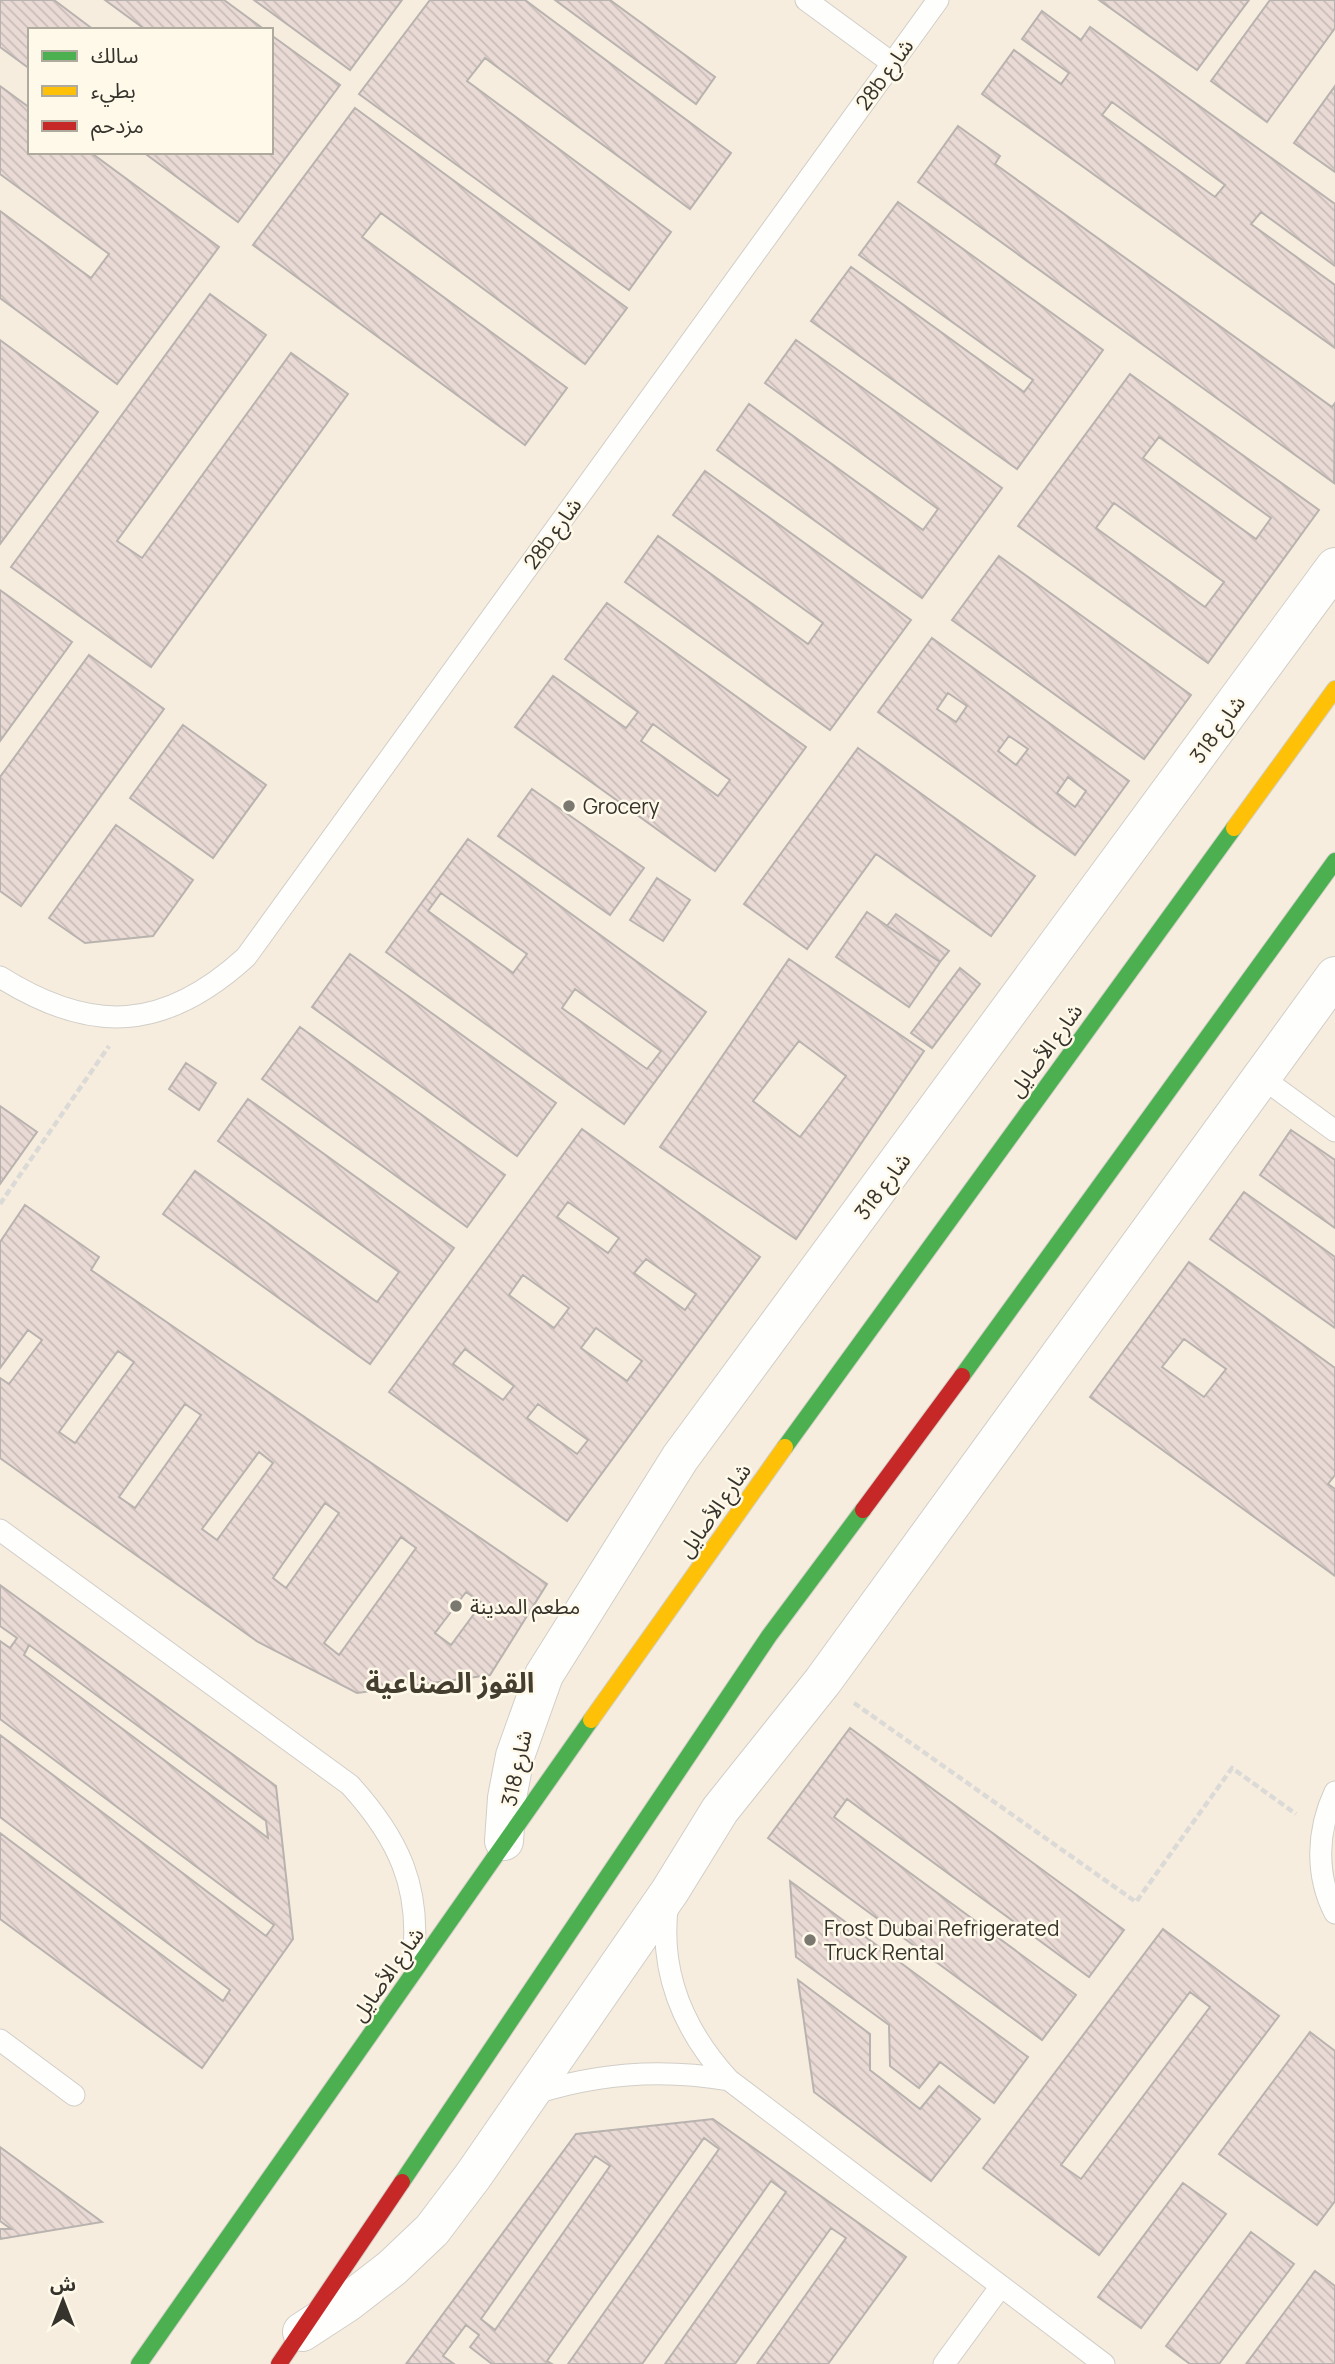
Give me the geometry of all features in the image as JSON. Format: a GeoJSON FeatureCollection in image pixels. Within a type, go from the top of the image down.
{"type":"FeatureCollection","features":[{"type":"Feature","properties":{"kind":"main road","name":"شارع الأصايل"},"geometry":{"type":"LineString","coordinates":[[144,2361],[504,1841],[922,1255],[1335,689]]}},
{"type":"Feature","properties":{"kind":"main road"},"geometry":{"type":"LineString","coordinates":[[279,2364],[769,1636],[1006,1317],[1335,861]]}},
{"type":"Feature","properties":{"kind":"street","name":"شارع 318"},"geometry":{"type":"LineString","coordinates":[[504,1841],[507,1798],[515,1756],[544,1675],[666,1479],[746,1364],[863,1213],[1335,567]]}},
{"type":"Feature","properties":{"kind":"street"},"geometry":{"type":"LineString","coordinates":[[302,2332],[348,2302],[392,2268],[432,2230],[533,2094],[670,1891],[720,1810],[823,1681],[1335,976]]}},
{"type":"Feature","properties":{"kind":"lane"},"geometry":{"type":"LineString","coordinates":[[806,0],[892,63]]}},
{"type":"Feature","properties":{"kind":"lane","name":"28b شارع"},"geometry":{"type":"LineString","coordinates":[[128,1018],[181,1003],[226,975],[246,957],[938,0]]}},
{"type":"Feature","properties":{"kind":"lane"},"geometry":{"type":"LineString","coordinates":[[0,977],[27,994],[57,1006],[108,1018],[128,1018]]}},
{"type":"Feature","properties":{"kind":"lane"},"geometry":{"type":"LineString","coordinates":[[1261,1077],[1335,1131]]}},
{"type":"Feature","properties":{"kind":"lane"},"geometry":{"type":"LineString","coordinates":[[0,1530],[357,1793],[379,1816],[400,1853],[412,1893],[416,1935],[411,1977]]}},
{"type":"Feature","properties":{"kind":"lane"},"geometry":{"type":"LineString","coordinates":[[1335,1792],[1320,1831],[1324,1882],[1335,1913]]}},
{"type":"Feature","properties":{"kind":"lane"},"geometry":{"type":"LineString","coordinates":[[670,1891],[666,1942],[675,1993],[696,2040],[729,2080],[1104,2364]]}},
{"type":"Feature","properties":{"kind":"lane"},"geometry":{"type":"LineString","coordinates":[[0,2040],[74,2095]]}},
{"type":"Feature","properties":{"kind":"lane"},"geometry":{"type":"LineString","coordinates":[[533,2094],[615,2074],[672,2073],[729,2080]]}},
{"type":"Feature","properties":{"kind":"lane"},"geometry":{"type":"LineString","coordinates":[[944,2364],[1002,2286]]}},
{"type":"Feature","properties":{"kind":"path"},"geometry":{"type":"LineString","coordinates":[[0,1204],[128,1018]]}},
{"type":"Feature","properties":{"kind":"path"},"geometry":{"type":"LineString","coordinates":[[823,1681],[1136,1902],[1232,1768],[1320,1831]]}},
{"type":"Feature","properties":{"kind":"shaded area"},"geometry":{"type":"Polygon","coordinates":[[[0,0],[1335,0],[1335,2364],[0,2364],[0,0]]]}},
{"type":"Feature","properties":{"kind":"building"},"geometry":{"type":"Polygon","coordinates":[[[0,0],[54,0],[91,28],[28,28],[28,68],[0,47],[0,0]]]}},
{"type":"Feature","properties":{"kind":"building"},"geometry":{"type":"Polygon","coordinates":[[[105,0],[224,0],[262,28],[143,28],[105,0]]]}},
{"type":"Feature","properties":{"kind":"building"},"geometry":{"type":"Polygon","coordinates":[[[254,0],[402,0],[350,70],[254,0]]]}},
{"type":"Feature","properties":{"kind":"building"},"geometry":{"type":"Polygon","coordinates":[[[430,0],[525,0],[731,153],[690,209],[485,58],[467,81],[671,232],[629,290],[359,94],[430,0]]]}},
{"type":"Feature","properties":{"kind":"building"},"geometry":{"type":"Polygon","coordinates":[[[555,0],[610,0],[715,77],[696,104],[555,0]]]}},
{"type":"Feature","properties":{"kind":"building"},"geometry":{"type":"Polygon","coordinates":[[[1099,0],[1249,0],[1197,70],[1099,0]]]}},
{"type":"Feature","properties":{"kind":"building"},"geometry":{"type":"Polygon","coordinates":[[[1270,0],[1335,0],[1335,28],[1267,122],[1211,81],[1270,0]]]}},
{"type":"Feature","properties":{"kind":"building"},"geometry":{"type":"Polygon","coordinates":[[[1042,11],[1081,40],[1090,27],[1335,204],[1335,266],[1261,212],[1251,224],[1335,285],[1335,348],[982,94],[1014,50],[1061,84],[1069,73],[1022,39],[1042,11]],[[1112,102],[1102,115],[1215,197],[1225,185],[1112,102]]]}},
{"type":"Feature","properties":{"kind":"building"},"geometry":{"type":"Polygon","coordinates":[[[273,36],[340,85],[238,222],[146,154],[273,154],[273,36]]]}},
{"type":"Feature","properties":{"kind":"building"},"geometry":{"type":"Polygon","coordinates":[[[0,86],[28,107],[28,154],[93,154],[219,247],[117,384],[0,298],[0,211],[91,278],[109,254],[0,174],[0,86]]]}},
{"type":"Feature","properties":{"kind":"building"},"geometry":{"type":"Polygon","coordinates":[[[1335,86],[1335,172],[1294,143],[1335,86]]]}},
{"type":"Feature","properties":{"kind":"building"},"geometry":{"type":"Polygon","coordinates":[[[355,108],[627,308],[585,364],[381,213],[362,237],[567,388],[525,445],[253,245],[355,108]]]}},
{"type":"Feature","properties":{"kind":"building"},"geometry":{"type":"Polygon","coordinates":[[[958,126],[1000,156],[995,164],[1332,407],[1335,403],[1334,483],[918,182],[958,126]]]}},
{"type":"Feature","properties":{"kind":"building"},"geometry":{"type":"Polygon","coordinates":[[[898,202],[1103,350],[1017,469],[811,321],[851,267],[1024,392],[1033,380],[859,255],[898,202]]]}},
{"type":"Feature","properties":{"kind":"building"},"geometry":{"type":"Polygon","coordinates":[[[210,294],[266,335],[117,541],[142,558],[291,353],[348,394],[151,667],[11,567],[210,294]]]}},
{"type":"Feature","properties":{"kind":"building"},"geometry":{"type":"Polygon","coordinates":[[[0,340],[98,412],[0,544],[0,340]]]}},
{"type":"Feature","properties":{"kind":"building"},"geometry":{"type":"Polygon","coordinates":[[[796,340],[1002,488],[922,598],[717,450],[749,404],[923,530],[938,509],[765,383],[796,340]]]}},
{"type":"Feature","properties":{"kind":"building"},"geometry":{"type":"Polygon","coordinates":[[[1130,374],[1319,510],[1208,663],[1018,526],[1130,374]],[[1159,437],[1143,458],[1256,539],[1271,518],[1159,437]],[[1114,503],[1096,528],[1205,607],[1224,582],[1114,503]]]}},
{"type":"Feature","properties":{"kind":"building"},"geometry":{"type":"Polygon","coordinates":[[[705,471],[911,620],[830,730],[625,582],[658,536],[808,644],[823,623],[673,515],[705,471]]]}},
{"type":"Feature","properties":{"kind":"building"},"geometry":{"type":"Polygon","coordinates":[[[999,556],[1191,695],[1144,759],[952,620],[999,556]]]}},
{"type":"Feature","properties":{"kind":"building"},"geometry":{"type":"Polygon","coordinates":[[[0,590],[72,642],[0,741],[0,590]]]}},
{"type":"Feature","properties":{"kind":"building"},"geometry":{"type":"Polygon","coordinates":[[[607,603],[806,747],[715,871],[515,727],[553,676],[626,728],[638,712],[565,659],[607,603]],[[653,724],[641,741],[718,796],[730,780],[653,724]]]}},
{"type":"Feature","properties":{"kind":"building"},"geometry":{"type":"Polygon","coordinates":[[[932,638],[1129,781],[1075,855],[878,712],[932,638]],[[948,693],[937,709],[956,722],[967,706],[948,693]],[[1009,736],[998,751],[1016,765],[1028,749],[1009,736]],[[1068,777],[1057,793],[1075,807],[1086,791],[1068,777]]]}},
{"type":"Feature","properties":{"kind":"building"},"geometry":{"type":"Polygon","coordinates":[[[89,655],[164,709],[21,906],[0,891],[0,777],[89,655]]]}},
{"type":"Feature","properties":{"kind":"building"},"geometry":{"type":"Polygon","coordinates":[[[183,725],[266,785],[213,858],[130,798],[183,725]]]}},
{"type":"Feature","properties":{"kind":"building"},"geometry":{"type":"Polygon","coordinates":[[[858,748],[1035,876],[991,936],[876,854],[807,949],[744,904],[858,748]]]}},
{"type":"Feature","properties":{"kind":"building"},"geometry":{"type":"Polygon","coordinates":[[[532,789],[644,868],[610,915],[498,836],[532,789]]]}},
{"type":"Feature","properties":{"kind":"building"},"geometry":{"type":"Polygon","coordinates":[[[116,825],[193,880],[153,936],[85,943],[49,918],[116,825]]]}},
{"type":"Feature","properties":{"kind":"building"},"geometry":{"type":"Polygon","coordinates":[[[468,839],[706,1012],[624,1124],[386,952],[468,839]],[[441,893],[428,911],[513,973],[527,954],[441,893]],[[575,989],[562,1008],[647,1069],[661,1051],[575,989]]]}},
{"type":"Feature","properties":{"kind":"building"},"geometry":{"type":"Polygon","coordinates":[[[657,878],[690,900],[663,941],[630,920],[657,878]]]}},
{"type":"Feature","properties":{"kind":"building"},"geometry":{"type":"Polygon","coordinates":[[[867,912],[940,962],[909,1007],[836,957],[867,912]]]}},
{"type":"Feature","properties":{"kind":"building"},"geometry":{"type":"Polygon","coordinates":[[[896,914],[949,951],[940,962],[887,926],[896,914]]]}},
{"type":"Feature","properties":{"kind":"building"},"geometry":{"type":"Polygon","coordinates":[[[350,954],[556,1103],[517,1156],[312,1007],[350,954]]]}},
{"type":"Feature","properties":{"kind":"building"},"geometry":{"type":"Polygon","coordinates":[[[789,959],[924,1051],[796,1239],[660,1147],[789,959]],[[799,1041],[753,1101],[800,1137],[846,1076],[799,1041]]]}},
{"type":"Feature","properties":{"kind":"building"},"geometry":{"type":"Polygon","coordinates":[[[960,968],[980,984],[932,1048],[911,1033],[960,968]]]}},
{"type":"Feature","properties":{"kind":"building"},"geometry":{"type":"Polygon","coordinates":[[[300,1027],[505,1175],[467,1227],[262,1079],[300,1027]]]}},
{"type":"Feature","properties":{"kind":"building"},"geometry":{"type":"Polygon","coordinates":[[[186,1063],[216,1083],[199,1110],[169,1089],[186,1063]]]}},
{"type":"Feature","properties":{"kind":"building"},"geometry":{"type":"Polygon","coordinates":[[[248,1099],[454,1248],[370,1364],[163,1214],[195,1171],[377,1302],[399,1272],[218,1141],[248,1099]]]}},
{"type":"Feature","properties":{"kind":"building"},"geometry":{"type":"Polygon","coordinates":[[[0,1106],[37,1132],[0,1184],[0,1106]]]}},
{"type":"Feature","properties":{"kind":"building"},"geometry":{"type":"Polygon","coordinates":[[[582,1129],[760,1257],[567,1521],[389,1392],[582,1129]],[[568,1202],[557,1217],[608,1253],[619,1238],[568,1202]],[[646,1259],[634,1273],[685,1310],[696,1294],[646,1259]],[[523,1275],[509,1295],[554,1328],[569,1308],[523,1275]],[[596,1328],[581,1348],[627,1381],[642,1361],[596,1328]],[[465,1349],[453,1364],[503,1400],[514,1386],[465,1349]],[[538,1404],[527,1418],[577,1454],[588,1440],[538,1404]]]}},
{"type":"Feature","properties":{"kind":"building"},"geometry":{"type":"Polygon","coordinates":[[[1291,1130],[1335,1160],[1335,1228],[1260,1175],[1291,1130]]]}},
{"type":"Feature","properties":{"kind":"building"},"geometry":{"type":"Polygon","coordinates":[[[1244,1192],[1335,1257],[1335,1328],[1210,1239],[1244,1192]]]}},
{"type":"Feature","properties":{"kind":"building"},"geometry":{"type":"Polygon","coordinates":[[[25,1205],[99,1257],[91,1270],[547,1584],[490,1675],[357,1693],[258,1642],[0,1458],[0,1378],[9,1384],[42,1340],[28,1330],[0,1368],[0,1242],[25,1205]],[[118,1351],[59,1432],[75,1443],[134,1362],[118,1351]],[[185,1404],[119,1497],[135,1508],[201,1415],[185,1404]],[[259,1452],[202,1529],[217,1540],[273,1463],[259,1452]],[[325,1503],[273,1578],[286,1588],[339,1513],[325,1503]],[[401,1537],[324,1643],[339,1655],[416,1548],[401,1537]],[[466,1592],[435,1633],[451,1645],[482,1603],[466,1592]]]}},
{"type":"Feature","properties":{"kind":"building"},"geometry":{"type":"Polygon","coordinates":[[[1189,1262],[1335,1368],[1335,1475],[1328,1484],[1335,1489],[1335,1576],[1090,1397],[1189,1262]],[[1184,1339],[1162,1367],[1204,1397],[1226,1369],[1184,1339]]]}},
{"type":"Feature","properties":{"kind":"building"},"geometry":{"type":"Polygon","coordinates":[[[0,1585],[276,1786],[293,1939],[202,2068],[0,1919],[0,1833],[223,2001],[230,1990],[0,1817],[0,1735],[266,1936],[274,1925],[0,1719],[0,1641],[10,1648],[17,1638],[0,1626],[0,1585]],[[29,1645],[24,1655],[268,1838],[266,1821],[29,1645]]]}},
{"type":"Feature","properties":{"kind":"building"},"geometry":{"type":"Polygon","coordinates":[[[850,1728],[1124,1930],[1089,1977],[847,1799],[834,1817],[1076,1995],[1042,2040],[768,1838],[850,1728]]]}},
{"type":"Feature","properties":{"kind":"building"},"geometry":{"type":"Polygon","coordinates":[[[790,1881],[1028,2057],[994,2103],[940,2062],[919,2088],[890,2066],[889,2025],[796,1957],[790,1881]]]}},
{"type":"Feature","properties":{"kind":"building"},"geometry":{"type":"Polygon","coordinates":[[[1163,1929],[1279,2016],[1099,2255],[983,2168],[1163,1929]],[[1190,1992],[1061,2165],[1081,2179],[1210,2007],[1190,1992]]]}},
{"type":"Feature","properties":{"kind":"building"},"geometry":{"type":"Polygon","coordinates":[[[798,1980],[870,2034],[870,2070],[920,2109],[939,2086],[980,2119],[931,2181],[814,2092],[798,1980]]]}},
{"type":"Feature","properties":{"kind":"building"},"geometry":{"type":"Polygon","coordinates":[[[1310,2032],[1335,2051],[1335,2201],[1317,2225],[1219,2154],[1310,2032]]]}},
{"type":"Feature","properties":{"kind":"building"},"geometry":{"type":"Polygon","coordinates":[[[713,2119],[906,2257],[828,2364],[757,2364],[846,2238],[831,2228],[735,2364],[665,2364],[786,2192],[771,2181],[642,2364],[568,2364],[719,2149],[704,2138],[547,2361],[552,2364],[492,2364],[470,2347],[479,2335],[466,2325],[443,2356],[454,2364],[406,2364],[576,2134],[713,2119]],[[595,2156],[481,2319],[495,2330],[610,2166],[595,2156]]]}},
{"type":"Feature","properties":{"kind":"building"},"geometry":{"type":"Polygon","coordinates":[[[0,2147],[102,2222],[0,2239],[0,2229],[11,2229],[0,2221],[0,2147]]]}},
{"type":"Feature","properties":{"kind":"building"},"geometry":{"type":"Polygon","coordinates":[[[1183,2183],[1226,2214],[1141,2328],[1098,2297],[1183,2183]]]}},
{"type":"Feature","properties":{"kind":"building"},"geometry":{"type":"Polygon","coordinates":[[[1251,2232],[1294,2264],[1219,2364],[1190,2364],[1166,2346],[1251,2232]]]}},
{"type":"Feature","properties":{"kind":"building"},"geometry":{"type":"Polygon","coordinates":[[[1315,2271],[1335,2286],[1335,2364],[1246,2364],[1315,2271]]]}},
{"type":"Feature","properties":{"kind":"traffic: fast"},"geometry":{"type":"LineString","coordinates":[[785,1447],[1234,828]]}},
{"type":"Feature","properties":{"kind":"traffic: fast"},"geometry":{"type":"LineString","coordinates":[[962,1376],[1335,861]]}},
{"type":"Feature","properties":{"kind":"traffic: fast"},"geometry":{"type":"LineString","coordinates":[[402,2182],[769,1636],[863,1510]]}},
{"type":"Feature","properties":{"kind":"traffic: fast"},"geometry":{"type":"LineString","coordinates":[[139,2364],[591,1720]]}},
{"type":"Feature","properties":{"kind":"traffic: slow"},"geometry":{"type":"LineString","coordinates":[[1234,828],[1335,689]]}},
{"type":"Feature","properties":{"kind":"traffic: slow"},"geometry":{"type":"LineString","coordinates":[[591,1720],[785,1447]]}},
{"type":"Feature","properties":{"kind":"traffic: jam"},"geometry":{"type":"LineString","coordinates":[[863,1510],[962,1376]]}},
{"type":"Feature","properties":{"kind":"traffic: jam"},"geometry":{"type":"LineString","coordinates":[[279,2364],[402,2182]]}},
{"type":"Feature","properties":{"kind":"place","name":"Grocery"},"geometry":{"type":"Point","coordinates":[569,806]}},
{"type":"Feature","properties":{"kind":"place","name":"مطعم المدينة"},"geometry":{"type":"Point","coordinates":[456,1606]}},
{"type":"Feature","properties":{"kind":"place","name":"Frost Dubai Refrigerated Truck Rental"},"geometry":{"type":"Point","coordinates":[810,1940]}},
{"type":"Feature","properties":{"kind":"district","name":"القوز الصناعية"},"geometry":{"type":"Point","coordinates":[450,1682]}}]}
